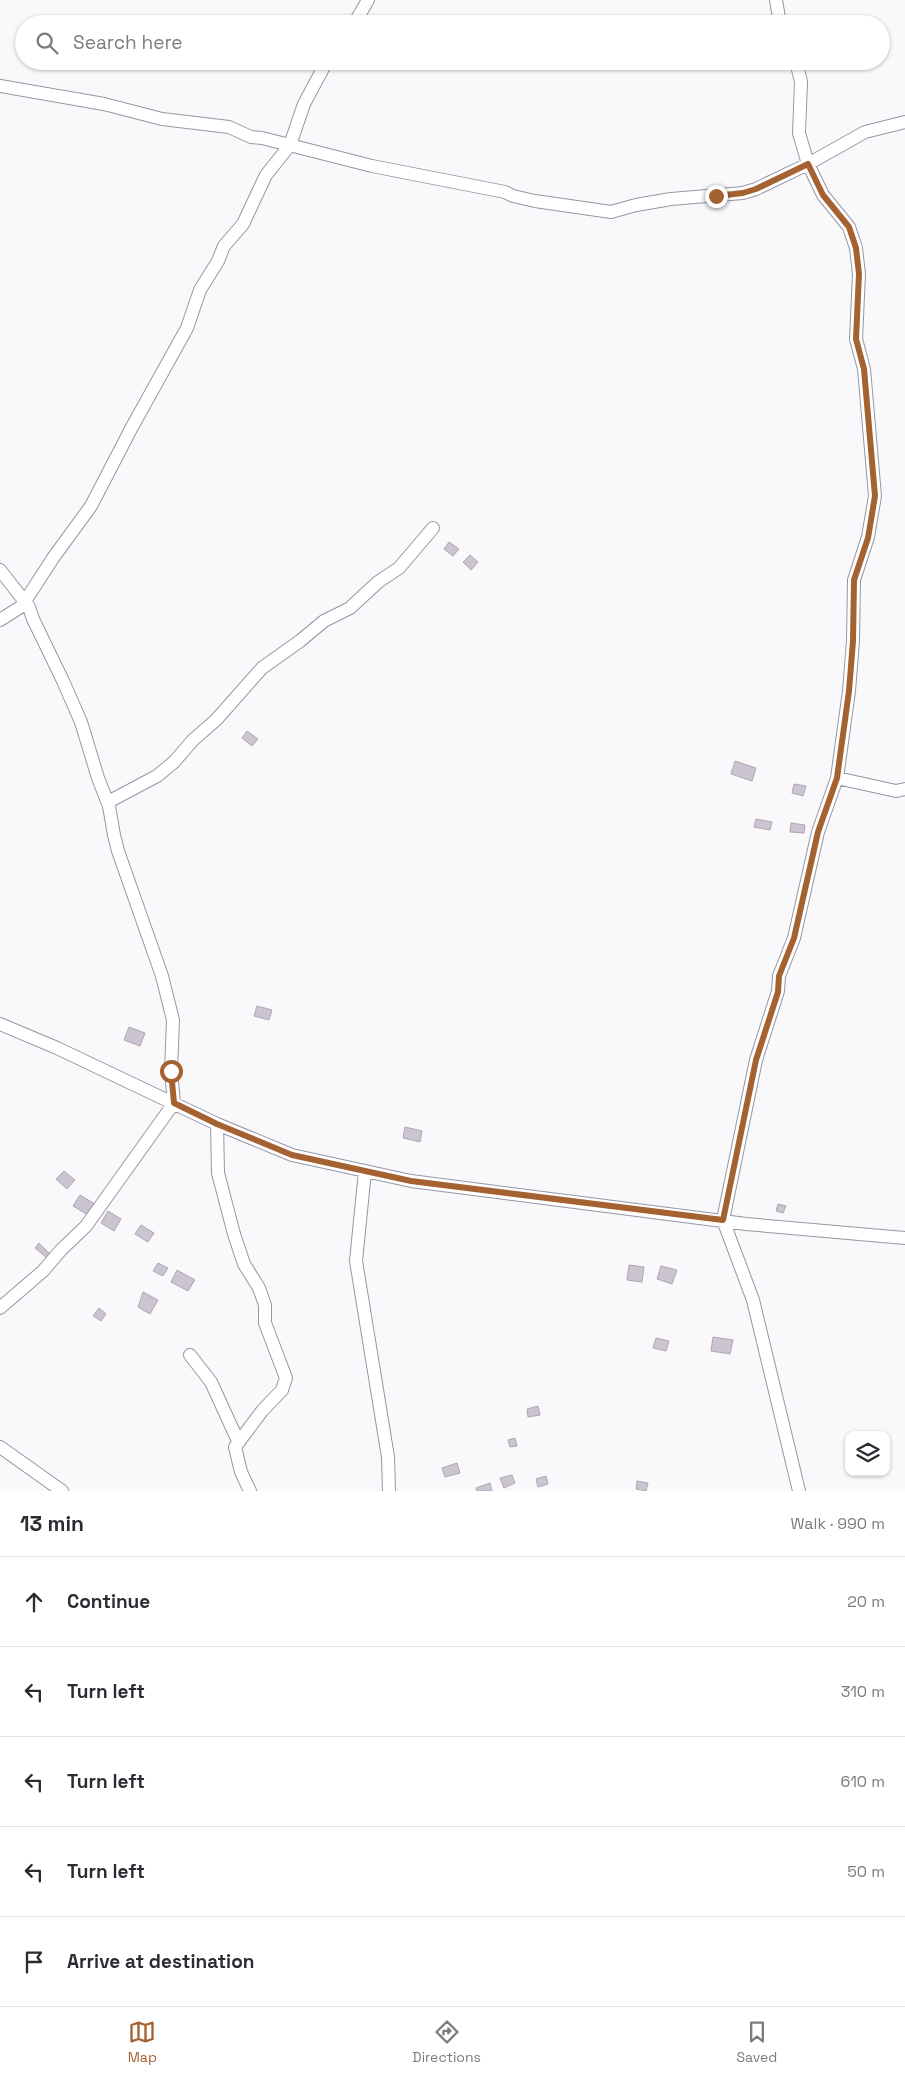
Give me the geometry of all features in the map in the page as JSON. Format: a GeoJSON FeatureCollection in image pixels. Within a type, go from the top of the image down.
{"type":"FeatureCollection","features":[{"type":"Feature","properties":{"kind":"street"},"geometry":{"type":"LineString","coordinates":[[359,15],[368,0]]}},
{"type":"Feature","properties":{"kind":"street"},"geometry":{"type":"LineString","coordinates":[[776,0],[778,15]]}},
{"type":"Feature","properties":{"kind":"street"},"geometry":{"type":"LineString","coordinates":[[0,620],[22,606],[53,558],[91,506],[187,328],[200,290],[218,261],[224,246],[243,224],[266,175],[290,145],[304,104],[322,70]]}},
{"type":"Feature","properties":{"kind":"street"},"geometry":{"type":"LineString","coordinates":[[798,70],[801,82],[799,133],[808,164],[823,195],[849,227],[856,248],[859,274],[856,339],[864,369],[875,496],[868,538],[854,580],[853,641],[849,691],[837,778],[818,832],[794,938],[779,976],[778,992],[756,1060],[723,1220],[753,1300],[763,1349],[799,1491]]}},
{"type":"Feature","properties":{"kind":"street"},"geometry":{"type":"LineString","coordinates":[[0,86],[104,104],[162,118],[229,128],[251,138],[290,145],[372,166],[505,192],[513,196],[535,201],[611,212],[671,199],[743,193],[756,189],[808,164],[865,132],[905,122]]}},
{"type":"Feature","properties":{"kind":"street"},"geometry":{"type":"LineString","coordinates":[[108,802],[157,776],[174,762],[193,740],[216,720],[262,668],[324,621],[350,608],[378,582],[399,568],[433,528]]}},
{"type":"Feature","properties":{"kind":"street"},"geometry":{"type":"LineString","coordinates":[[0,570],[19,597],[25,600],[81,722],[98,778],[108,802],[118,851],[162,976],[169,1004],[172,1020],[171,1071],[174,1103],[86,1226],[43,1271],[0,1308]]}},
{"type":"Feature","properties":{"kind":"street"},"geometry":{"type":"LineString","coordinates":[[837,778],[896,791],[905,789]]}},
{"type":"Feature","properties":{"kind":"street"},"geometry":{"type":"LineString","coordinates":[[0,1024],[57,1048],[217,1124],[292,1155],[411,1181],[723,1220],[905,1238]]}},
{"type":"Feature","properties":{"kind":"street"},"geometry":{"type":"LineString","coordinates":[[217,1124],[218,1174],[234,1234],[244,1264],[259,1288],[265,1304],[265,1323],[286,1378],[282,1390],[262,1410],[235,1447],[241,1472],[250,1491]]}},
{"type":"Feature","properties":{"kind":"street"},"geometry":{"type":"LineString","coordinates":[[365,1171],[356,1261],[388,1457],[389,1491]]}},
{"type":"Feature","properties":{"kind":"street"},"geometry":{"type":"LineString","coordinates":[[190,1355],[211,1382],[238,1441]]}},
{"type":"Feature","properties":{"kind":"street"},"geometry":{"type":"LineString","coordinates":[[0,1447],[62,1491]]}},
{"type":"Feature","properties":{"kind":"building"},"geometry":{"type":"Polygon","coordinates":[[[449,542],[459,549],[453,556],[444,549],[449,542]]]}},
{"type":"Feature","properties":{"kind":"building"},"geometry":{"type":"Polygon","coordinates":[[[470,555],[478,562],[471,570],[463,562],[470,555]]]}},
{"type":"Feature","properties":{"kind":"building"},"geometry":{"type":"Polygon","coordinates":[[[247,731],[258,739],[252,746],[242,738],[247,731]]]}},
{"type":"Feature","properties":{"kind":"building"},"geometry":{"type":"Polygon","coordinates":[[[735,761],[756,768],[752,781],[731,774],[735,761]]]}},
{"type":"Feature","properties":{"kind":"building"},"geometry":{"type":"Polygon","coordinates":[[[794,784],[806,786],[803,796],[792,793],[794,784]]]}},
{"type":"Feature","properties":{"kind":"building"},"geometry":{"type":"Polygon","coordinates":[[[756,819],[772,822],[770,830],[754,827],[756,819]]]}},
{"type":"Feature","properties":{"kind":"building"},"geometry":{"type":"Polygon","coordinates":[[[791,823],[805,825],[804,833],[790,832],[791,823]]]}},
{"type":"Feature","properties":{"kind":"building"},"geometry":{"type":"Polygon","coordinates":[[[257,1006],[272,1010],[269,1020],[254,1016],[257,1006]]]}},
{"type":"Feature","properties":{"kind":"building"},"geometry":{"type":"Polygon","coordinates":[[[129,1027],[145,1033],[140,1046],[124,1040],[129,1027]]]}},
{"type":"Feature","properties":{"kind":"building"},"geometry":{"type":"Polygon","coordinates":[[[405,1127],[422,1131],[420,1142],[403,1138],[405,1127]]]}},
{"type":"Feature","properties":{"kind":"building"},"geometry":{"type":"Polygon","coordinates":[[[64,1171],[75,1180],[67,1189],[56,1179],[64,1171]]]}},
{"type":"Feature","properties":{"kind":"building"},"geometry":{"type":"Polygon","coordinates":[[[80,1195],[95,1204],[88,1215],[73,1206],[80,1195]]]}},
{"type":"Feature","properties":{"kind":"building"},"geometry":{"type":"Polygon","coordinates":[[[778,1204],[786,1206],[783,1213],[776,1211],[778,1204]]]}},
{"type":"Feature","properties":{"kind":"building"},"geometry":{"type":"Polygon","coordinates":[[[108,1211],[121,1219],[114,1231],[101,1223],[108,1211]]]}},
{"type":"Feature","properties":{"kind":"building"},"geometry":{"type":"Polygon","coordinates":[[[141,1225],[154,1233],[148,1242],[135,1234],[141,1225]]]}},
{"type":"Feature","properties":{"kind":"building"},"geometry":{"type":"Polygon","coordinates":[[[39,1243],[50,1254],[47,1258],[35,1248],[39,1243]]]}},
{"type":"Feature","properties":{"kind":"building"},"geometry":{"type":"Polygon","coordinates":[[[158,1263],[168,1268],[163,1276],[153,1271],[158,1263]]]}},
{"type":"Feature","properties":{"kind":"building"},"geometry":{"type":"Polygon","coordinates":[[[629,1265],[644,1267],[642,1282],[627,1280],[629,1265]]]}},
{"type":"Feature","properties":{"kind":"building"},"geometry":{"type":"Polygon","coordinates":[[[661,1266],[677,1270],[672,1284],[657,1279],[661,1266]]]}},
{"type":"Feature","properties":{"kind":"building"},"geometry":{"type":"Polygon","coordinates":[[[177,1270],[195,1280],[188,1291],[171,1282],[177,1270]]]}},
{"type":"Feature","properties":{"kind":"building"},"geometry":{"type":"Polygon","coordinates":[[[143,1292],[158,1300],[150,1314],[138,1307],[143,1292]]]}},
{"type":"Feature","properties":{"kind":"building"},"geometry":{"type":"Polygon","coordinates":[[[99,1308],[106,1314],[101,1321],[93,1316],[99,1308]]]}},
{"type":"Feature","properties":{"kind":"building"},"geometry":{"type":"Polygon","coordinates":[[[713,1337],[733,1340],[730,1354],[711,1351],[713,1337]]]}},
{"type":"Feature","properties":{"kind":"building"},"geometry":{"type":"Polygon","coordinates":[[[656,1338],[669,1341],[666,1351],[653,1348],[656,1338]]]}},
{"type":"Feature","properties":{"kind":"building"},"geometry":{"type":"Polygon","coordinates":[[[538,1406],[540,1415],[528,1417],[527,1409],[538,1406]]]}},
{"type":"Feature","properties":{"kind":"building"},"geometry":{"type":"Polygon","coordinates":[[[515,1438],[517,1446],[510,1447],[508,1440],[515,1438]]]}},
{"type":"Feature","properties":{"kind":"building"},"geometry":{"type":"Polygon","coordinates":[[[457,1463],[460,1473],[445,1477],[442,1468],[457,1463]]]}},
{"type":"Feature","properties":{"kind":"building"},"geometry":{"type":"Polygon","coordinates":[[[512,1475],[515,1483],[504,1488],[500,1478],[512,1475]]]}},
{"type":"Feature","properties":{"kind":"building"},"geometry":{"type":"Polygon","coordinates":[[[546,1476],[548,1484],[538,1487],[536,1479],[546,1476]]]}},
{"type":"Feature","properties":{"kind":"building"},"geometry":{"type":"Polygon","coordinates":[[[637,1481],[648,1483],[646,1491],[636,1489],[637,1481]]]}},
{"type":"Feature","properties":{"kind":"building"},"geometry":{"type":"Polygon","coordinates":[[[490,1483],[492,1491],[477,1491],[476,1488],[490,1483]]]}},
{"type":"Feature","properties":{"kind":"route"},"geometry":{"type":"LineString","coordinates":[[171,1071],[174,1103],[217,1124],[292,1155],[411,1181],[723,1220],[756,1060],[765,1027],[778,992],[779,976],[794,938],[818,832],[837,778],[849,691],[853,641],[854,580],[868,538],[875,496],[864,369],[856,339],[859,274],[856,248],[849,227],[823,195],[808,164],[756,189],[743,193],[716,196]]}}]}
